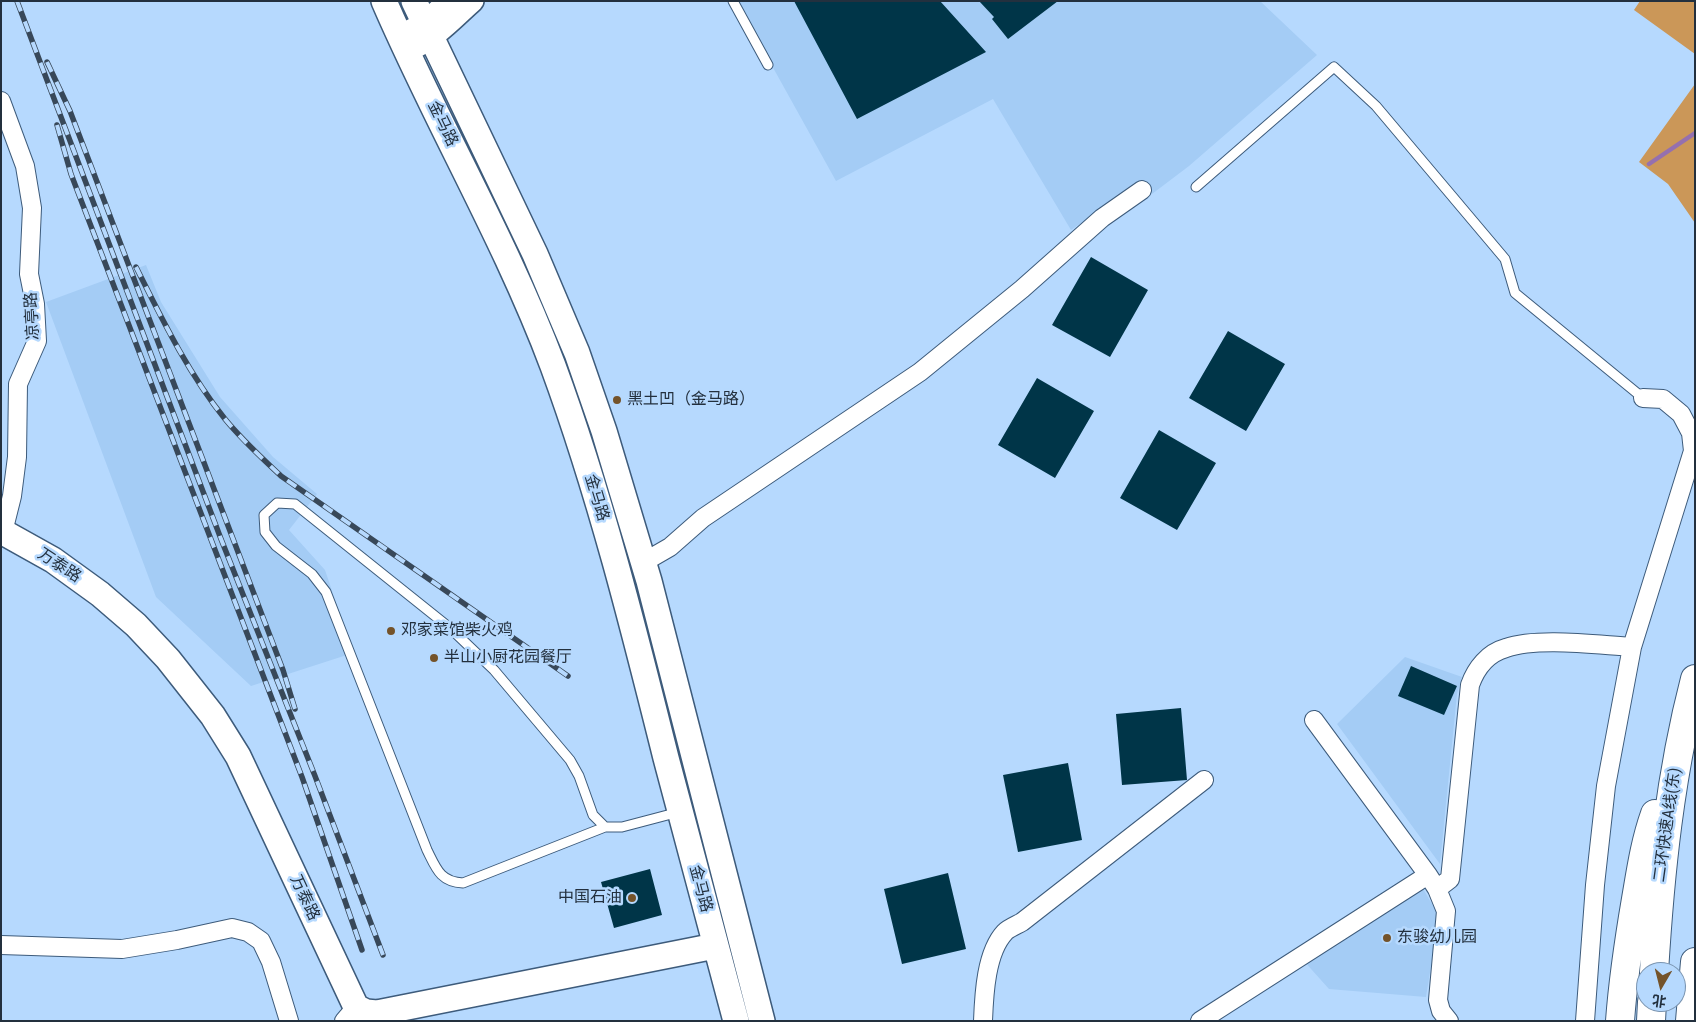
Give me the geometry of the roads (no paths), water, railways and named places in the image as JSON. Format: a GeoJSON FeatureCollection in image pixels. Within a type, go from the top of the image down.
{"type":"FeatureCollection","features":[{"type":"Feature","properties":{"kind":"highway","name":"二环快速A线(东)"},"geometry":{"type":"LineString","coordinates":[[1657,962],[1664,841],[1675,769],[1695,679]]}},
{"type":"Feature","properties":{"kind":"highway"},"geometry":{"type":"LineString","coordinates":[[1620,1021],[1626,962],[1646,840],[1664,790],[1675,769]]}},
{"type":"Feature","properties":{"kind":"highway"},"geometry":{"type":"LineString","coordinates":[[1690,1021],[1695,962]]}},
{"type":"Feature","properties":{"kind":"main road","name":"金马路"},"geometry":{"type":"LineString","coordinates":[[384,1],[511,267],[552,364],[579,442],[624,590],[680,812],[736,1021]]}},
{"type":"Feature","properties":{"kind":"main road","name":"金马路"},"geometry":{"type":"LineString","coordinates":[[423,21],[535,254],[577,353],[604,431],[644,562],[762,1021]]}},
{"type":"Feature","properties":{"kind":"main road","name":"万泰路"},"geometry":{"type":"LineString","coordinates":[[2,536],[53,560],[122,612],[168,659],[213,716],[238,756],[352,1016],[366,1012],[377,1013],[718,954]]}},
{"type":"Feature","properties":{"kind":"main road"},"geometry":{"type":"LineString","coordinates":[[1657,962],[1670,831],[1684,739],[1695,694]]}},
{"type":"Feature","properties":{"kind":"main road"},"geometry":{"type":"LineString","coordinates":[[395,1021],[718,954]]}},
{"type":"Feature","properties":{"kind":"street"},"geometry":{"type":"LineString","coordinates":[[403,44],[419,47],[423,21],[448,1]]}},
{"type":"Feature","properties":{"kind":"street"},"geometry":{"type":"LineString","coordinates":[[423,21],[473,1]]}},
{"type":"Feature","properties":{"kind":"street","name":"凉亭路"},"geometry":{"type":"LineString","coordinates":[[1,101],[25,166],[32,208],[29,274],[35,304],[37,341],[18,384],[17,457],[12,496],[2,536]]}},
{"type":"Feature","properties":{"kind":"street"},"geometry":{"type":"LineString","coordinates":[[644,562],[670,547],[703,518],[920,372],[1022,289],[1102,218],[1142,190]]}},
{"type":"Feature","properties":{"kind":"street"},"geometry":{"type":"LineString","coordinates":[[1584,1021],[1595,885],[1606,786],[1632,647],[1692,451],[1691,433],[1681,414],[1663,399],[1643,398]]}},
{"type":"Feature","properties":{"kind":"street"},"geometry":{"type":"LineString","coordinates":[[1200,1021],[1433,882],[1450,879],[1470,685],[1475,671],[1487,658],[1504,648],[1525,643],[1632,647]]}},
{"type":"Feature","properties":{"kind":"street"},"geometry":{"type":"LineString","coordinates":[[1314,720],[1433,882],[1446,911],[1438,1000],[1441,1011],[1449,1021]]}},
{"type":"Feature","properties":{"kind":"street"},"geometry":{"type":"LineString","coordinates":[[983,1021],[984,991],[989,967],[996,948],[1006,932],[1022,922],[1204,780]]}},
{"type":"Feature","properties":{"kind":"street"},"geometry":{"type":"LineString","coordinates":[[1,945],[122,949],[232,928],[248,932],[261,941],[271,962],[289,1021]]}},
{"type":"Feature","properties":{"kind":"lane"},"geometry":{"type":"LineString","coordinates":[[733,1],[768,64]]}},
{"type":"Feature","properties":{"kind":"lane"},"geometry":{"type":"LineString","coordinates":[[1196,188],[1334,67],[1376,106],[1505,259],[1515,293],[1643,398]]}},
{"type":"Feature","properties":{"kind":"lane"},"geometry":{"type":"LineString","coordinates":[[605,827],[593,815],[579,776],[570,760],[494,670],[450,628],[295,504],[277,503],[264,515],[264,532],[276,546],[312,574],[326,592],[427,850],[439,874],[446,880],[454,883],[463,883],[605,827],[622,827],[680,812]]}},
{"type":"Feature","properties":{"kind":"waterway"},"geometry":{"type":"LineString","coordinates":[[1649,164],[1695,133]]}},
{"type":"Feature","properties":{"kind":"railway"},"geometry":{"type":"LineString","coordinates":[[17,1],[221,539],[315,776],[383,955]]}},
{"type":"Feature","properties":{"kind":"railway"},"geometry":{"type":"LineString","coordinates":[[47,62],[70,111],[283,670],[295,709]]}},
{"type":"Feature","properties":{"kind":"railway"},"geometry":{"type":"LineString","coordinates":[[57,125],[71,174],[302,777],[362,950]]}},
{"type":"Feature","properties":{"kind":"railway"},"geometry":{"type":"LineString","coordinates":[[136,267],[187,364],[212,401],[245,442],[281,476],[568,676]]}},
{"type":"Feature","properties":{"kind":"place","name":"黑土凹（金马路）"},"geometry":{"type":"Point","coordinates":[617,400]}},
{"type":"Feature","properties":{"kind":"place","name":"邓家菜馆柴火鸡"},"geometry":{"type":"Point","coordinates":[391,631]}},
{"type":"Feature","properties":{"kind":"place","name":"半山小厨花园餐厅"},"geometry":{"type":"Point","coordinates":[434,658]}},
{"type":"Feature","properties":{"kind":"place","name":"中国石油"},"geometry":{"type":"Point","coordinates":[632,898]}},
{"type":"Feature","properties":{"kind":"place","name":"东骏幼儿园"},"geometry":{"type":"Point","coordinates":[1387,938]}}]}
